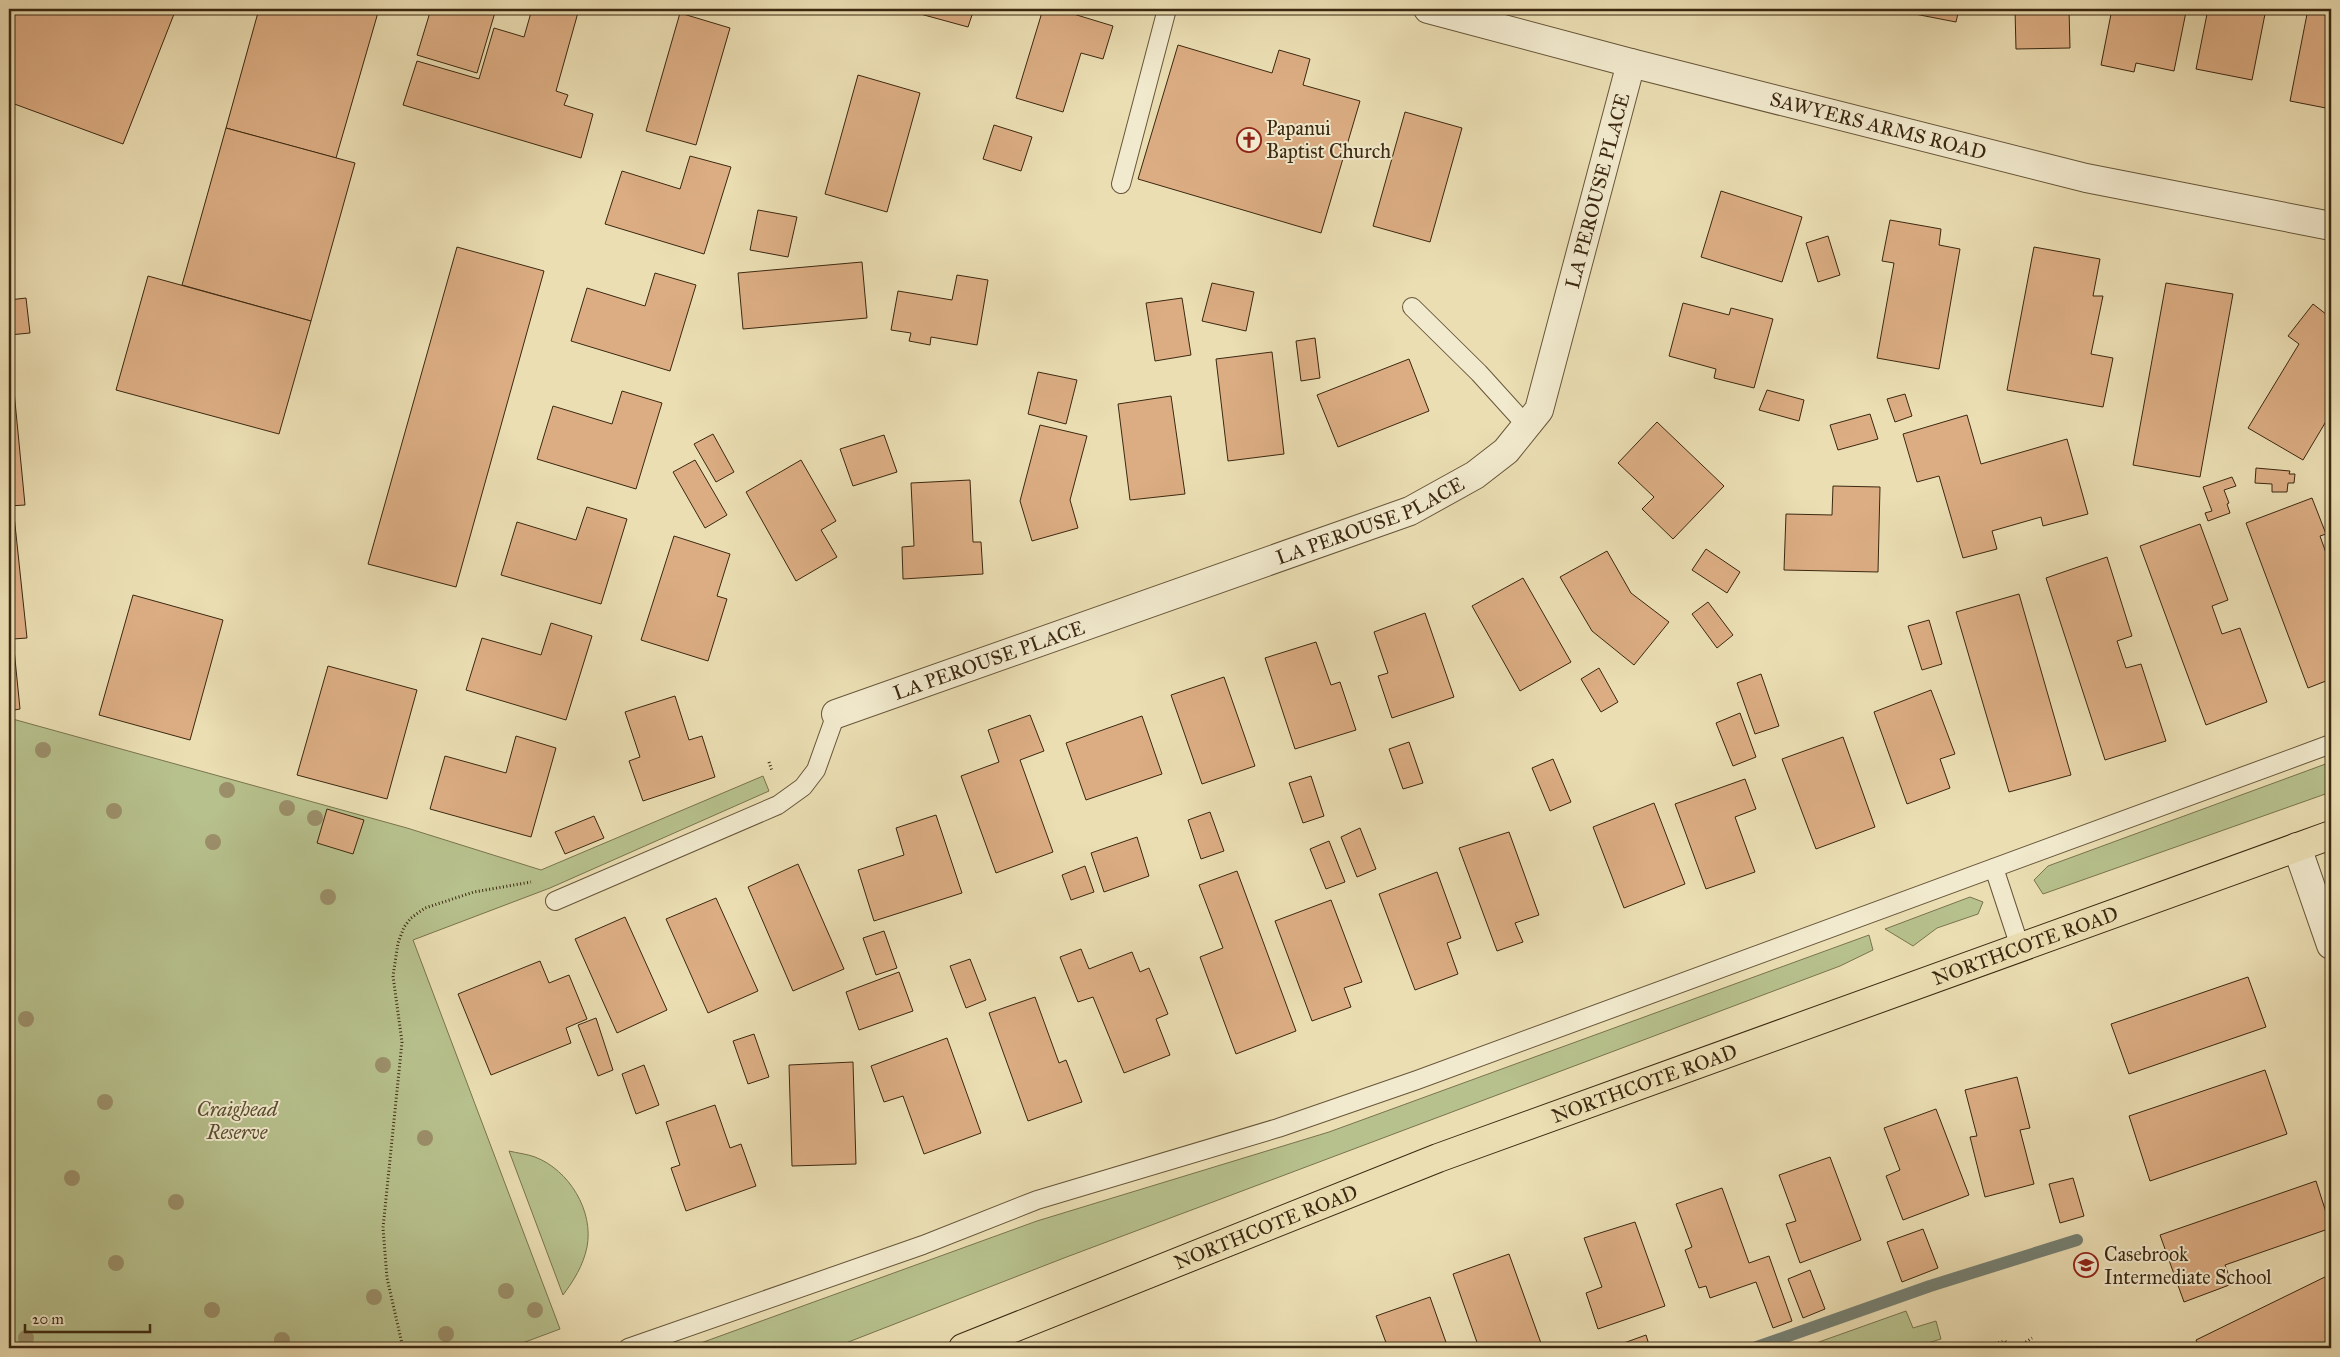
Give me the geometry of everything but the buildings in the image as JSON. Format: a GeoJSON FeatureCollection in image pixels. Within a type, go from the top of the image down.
{"type":"FeatureCollection","features":[{"type":"Feature","properties":{"kind":"main road","name":"NORTHCOTE ROAD"},"geometry":{"type":"LineString","coordinates":[[963,1348],[1438,1158],[2331,835]]}},
{"type":"Feature","properties":{"kind":"street","name":"SAWYERS ARMS ROAD"},"geometry":{"type":"LineString","coordinates":[[1428,9],[1631,63],[2086,178],[2331,226]]}},
{"type":"Feature","properties":{"kind":"street","name":"LA PEROUSE PLACE"},"geometry":{"type":"LineString","coordinates":[[836,714],[1410,511],[1475,475],[1506,451],[1539,410],[1631,63]]}},
{"type":"Feature","properties":{"kind":"street"},"geometry":{"type":"LineString","coordinates":[[2297,847],[2331,945]]}},
{"type":"Feature","properties":{"kind":"lane"},"geometry":{"type":"LineString","coordinates":[[1121,184],[1167,9]]}},
{"type":"Feature","properties":{"kind":"lane"},"geometry":{"type":"LineString","coordinates":[[1412,307],[1479,373],[1528,426]]}},
{"type":"Feature","properties":{"kind":"lane"},"geometry":{"type":"LineString","coordinates":[[555,901],[778,805],[803,786],[816,770],[836,714]]}},
{"type":"Feature","properties":{"kind":"lane"},"geometry":{"type":"LineString","coordinates":[[628,1348],[923,1245],[1037,1200],[1278,1128],[1417,1080],[2331,744]]}},
{"type":"Feature","properties":{"kind":"lane"},"geometry":{"type":"LineString","coordinates":[[1994,868],[2020,947]]}},
{"type":"Feature","properties":{"kind":"path"},"geometry":{"type":"LineString","coordinates":[[769,762],[774,778]]}},
{"type":"Feature","properties":{"kind":"path"},"geometry":{"type":"LineString","coordinates":[[403,1348],[387,1278],[383,1228],[402,1042],[393,976],[398,943],[408,922],[417,912],[425,908],[474,892],[539,879]]}},
{"type":"Feature","properties":{"kind":"path"},"geometry":{"type":"LineString","coordinates":[[2017,1348],[2032,1338]]}},
{"type":"Feature","properties":{"kind":"path"},"geometry":{"type":"LineString","coordinates":[[1978,1348],[2005,1341],[2010,1348]]}},
{"type":"Feature","properties":{"kind":"green space","name":"Craighead Reserve"},"geometry":{"type":"Polygon","coordinates":[[[9,718],[407,828],[541,870],[763,776],[769,791],[550,888],[413,940],[560,1329],[509,1348],[9,1348],[9,718]]]}},
{"type":"Feature","properties":{"kind":"green space"},"geometry":{"type":"Polygon","coordinates":[[[2331,762],[2331,792],[2043,894],[2034,880],[2048,866],[2331,762]]]}},
{"type":"Feature","properties":{"kind":"green space"},"geometry":{"type":"Polygon","coordinates":[[[1970,897],[1983,902],[1978,914],[1937,928],[1913,946],[1885,929],[1970,897]]]}},
{"type":"Feature","properties":{"kind":"green space"},"geometry":{"type":"Polygon","coordinates":[[[1869,935],[1873,950],[1840,966],[1064,1258],[833,1348],[687,1348],[1037,1221],[1329,1132],[1869,935]]]}},
{"type":"Feature","properties":{"kind":"green space"},"geometry":{"type":"Polygon","coordinates":[[[509,1151],[535,1157],[558,1171],[576,1193],[583,1206],[587,1220],[587,1247],[578,1272],[563,1295],[509,1151]]]}},
{"type":"Feature","properties":{"kind":"green space"},"geometry":{"type":"Polygon","coordinates":[[[1906,1311],[1913,1328],[1936,1321],[1941,1339],[1911,1348],[1802,1348],[1906,1311]]]}},
{"type":"Feature","properties":{"kind":"waterway"},"geometry":{"type":"LineString","coordinates":[[1754,1348],[1930,1286],[2077,1240]]}},
{"type":"Feature","properties":{"kind":"place","name":"Papanui Baptist Church"},"geometry":{"type":"Point","coordinates":[1249,140]}},
{"type":"Feature","properties":{"kind":"place","name":"Casebrook Intermediate School"},"geometry":{"type":"Point","coordinates":[2086,1265]}}]}
